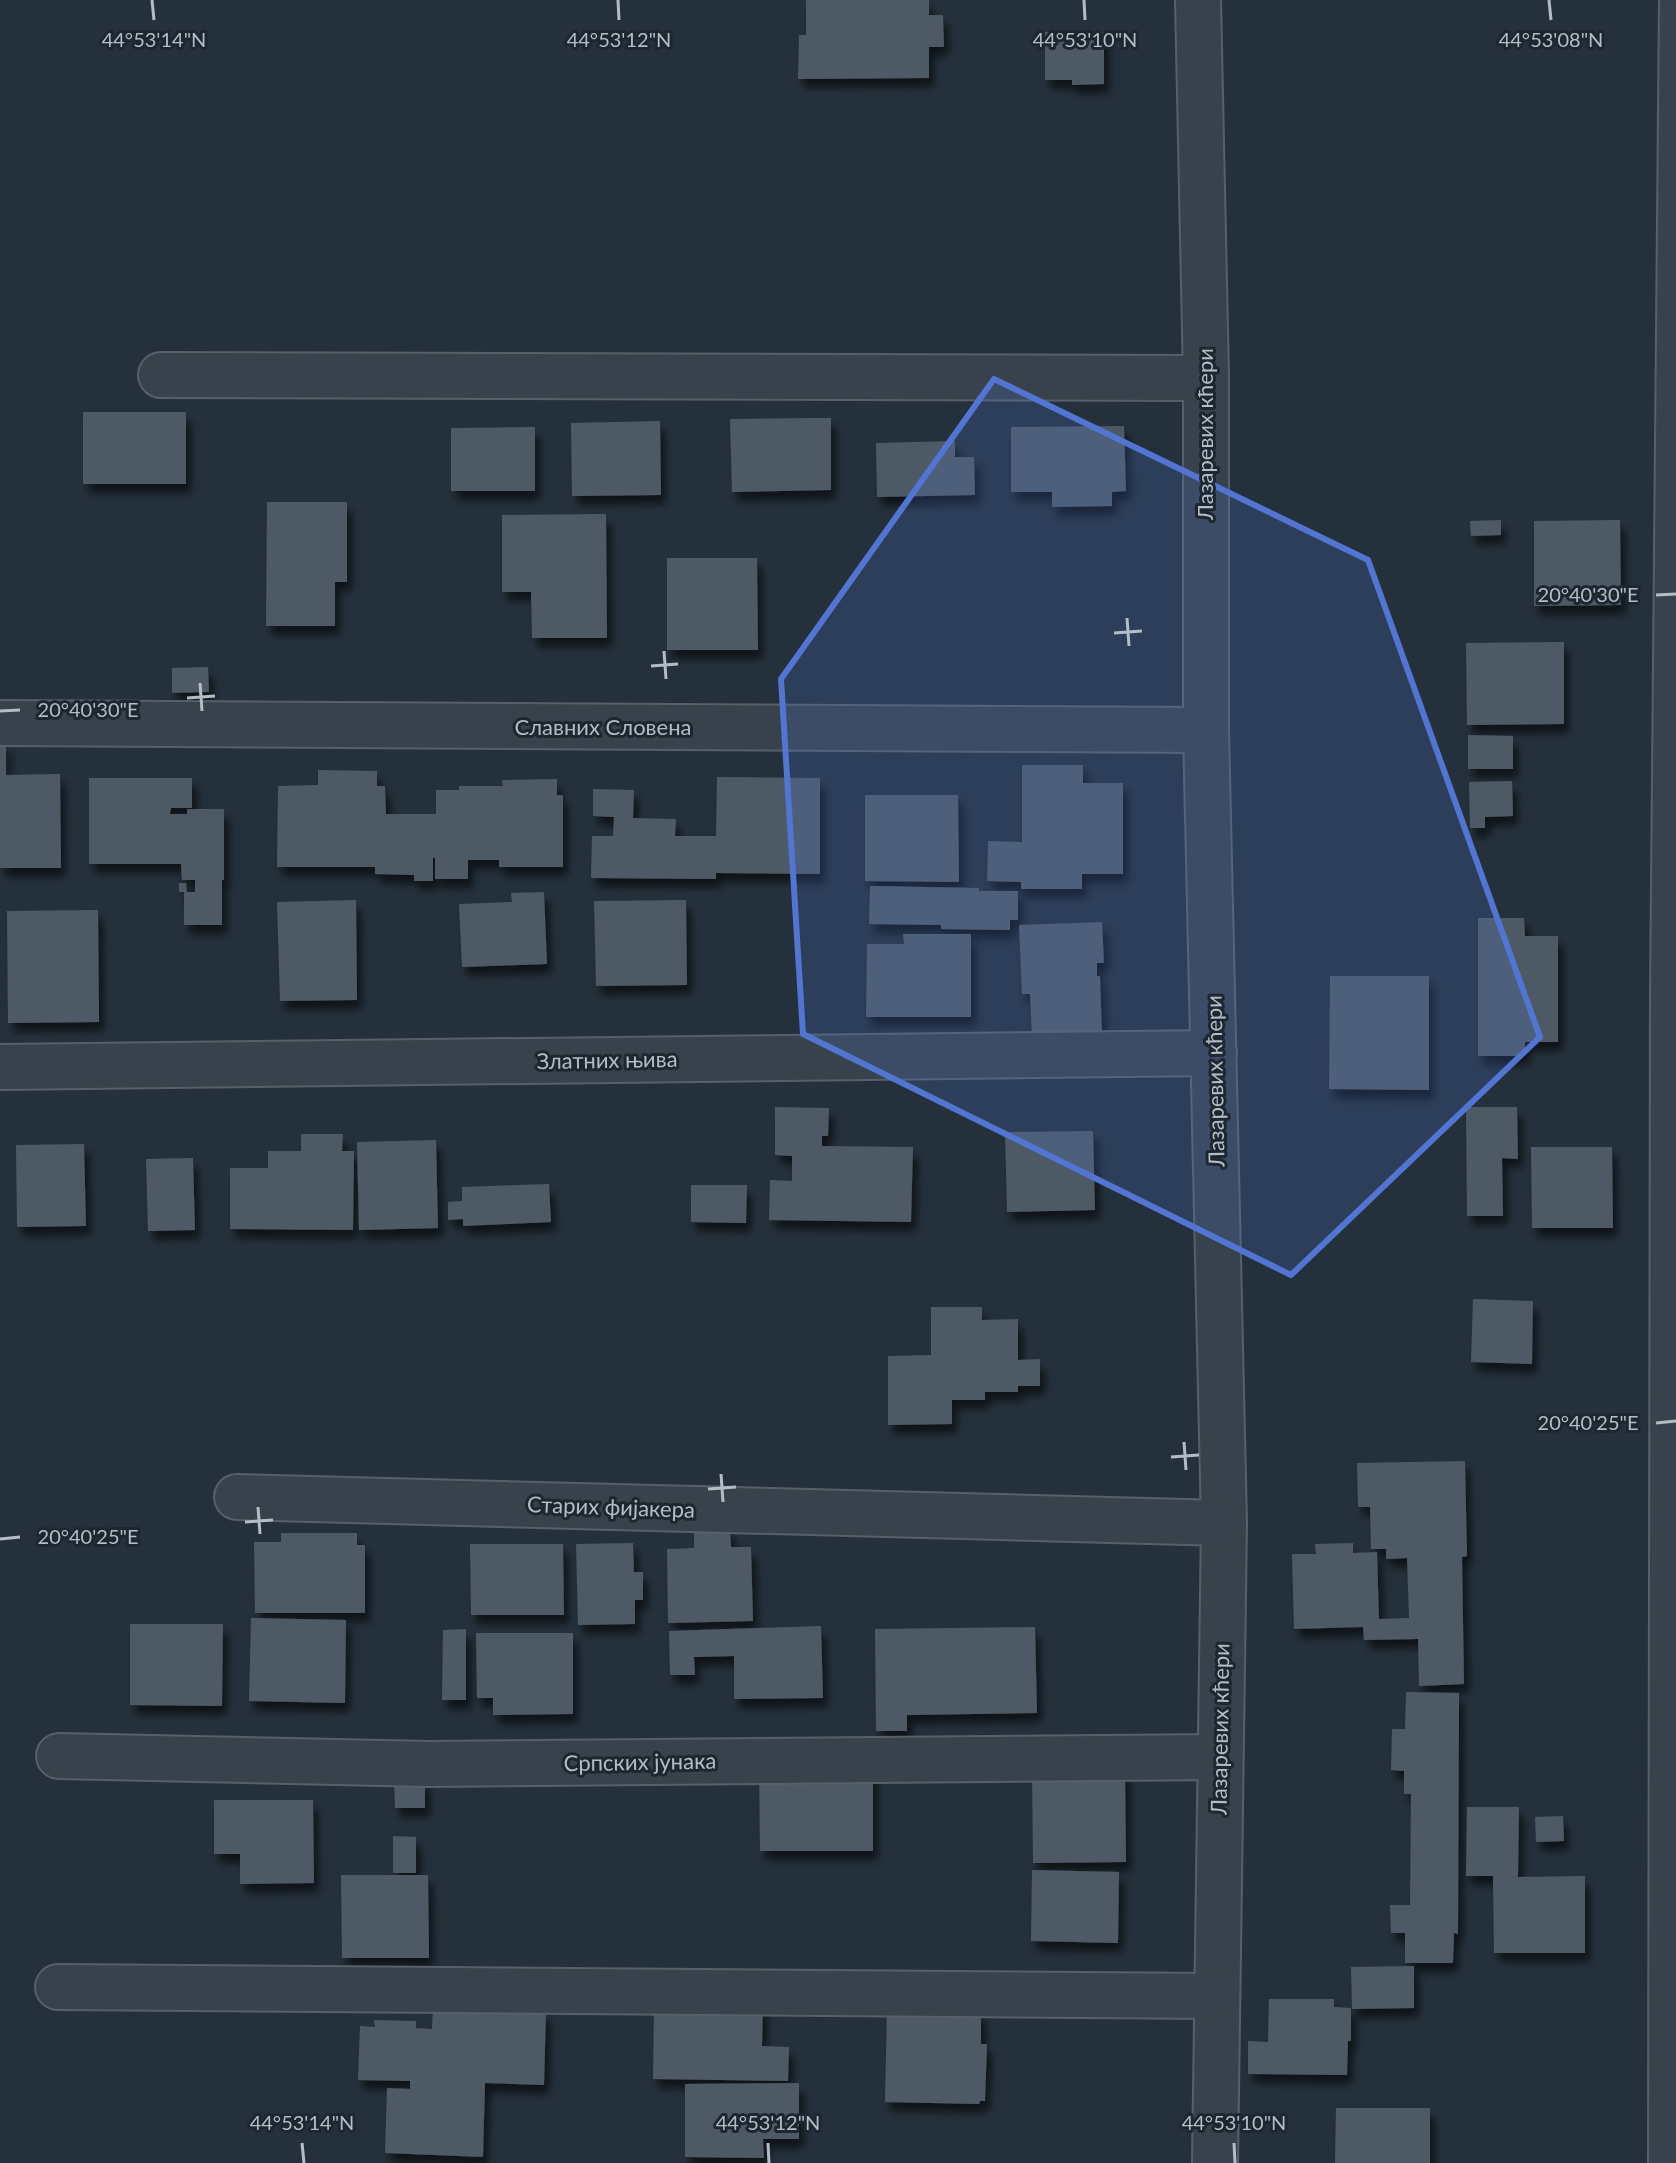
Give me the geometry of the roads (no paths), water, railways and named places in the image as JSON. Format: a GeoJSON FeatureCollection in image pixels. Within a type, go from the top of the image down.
{"type":"FeatureCollection","features":[{"type":"Feature","properties":{"kind":"street","name":"Лазаревих кћери"},"geometry":{"type":"LineString","coordinates":[[1198,0],[1206,378],[1206,730],[1224,1523],[1215,2163]]}},
{"type":"Feature","properties":{"kind":"street"},"geometry":{"type":"LineString","coordinates":[[161,375],[1206,378]]}},
{"type":"Feature","properties":{"kind":"street","name":"Славних Словена"},"geometry":{"type":"LineString","coordinates":[[0,723],[1206,730]]}},
{"type":"Feature","properties":{"kind":"street","name":"Златних њива"},"geometry":{"type":"LineString","coordinates":[[0,1067],[1214,1053]]}},
{"type":"Feature","properties":{"kind":"street","name":"Старих фијакера"},"geometry":{"type":"LineString","coordinates":[[237,1497],[1224,1523]]}},
{"type":"Feature","properties":{"kind":"street","name":"Српских јунака"},"geometry":{"type":"LineString","coordinates":[[59,1756],[429,1764],[1220,1757]]}},
{"type":"Feature","properties":{"kind":"street"},"geometry":{"type":"LineString","coordinates":[[58,1987],[1216,1996]]}},
{"type":"Feature","properties":{"kind":"lane"},"geometry":{"type":"LineString","coordinates":[[1663,2163],[1665,996],[1674,0]]}}]}
